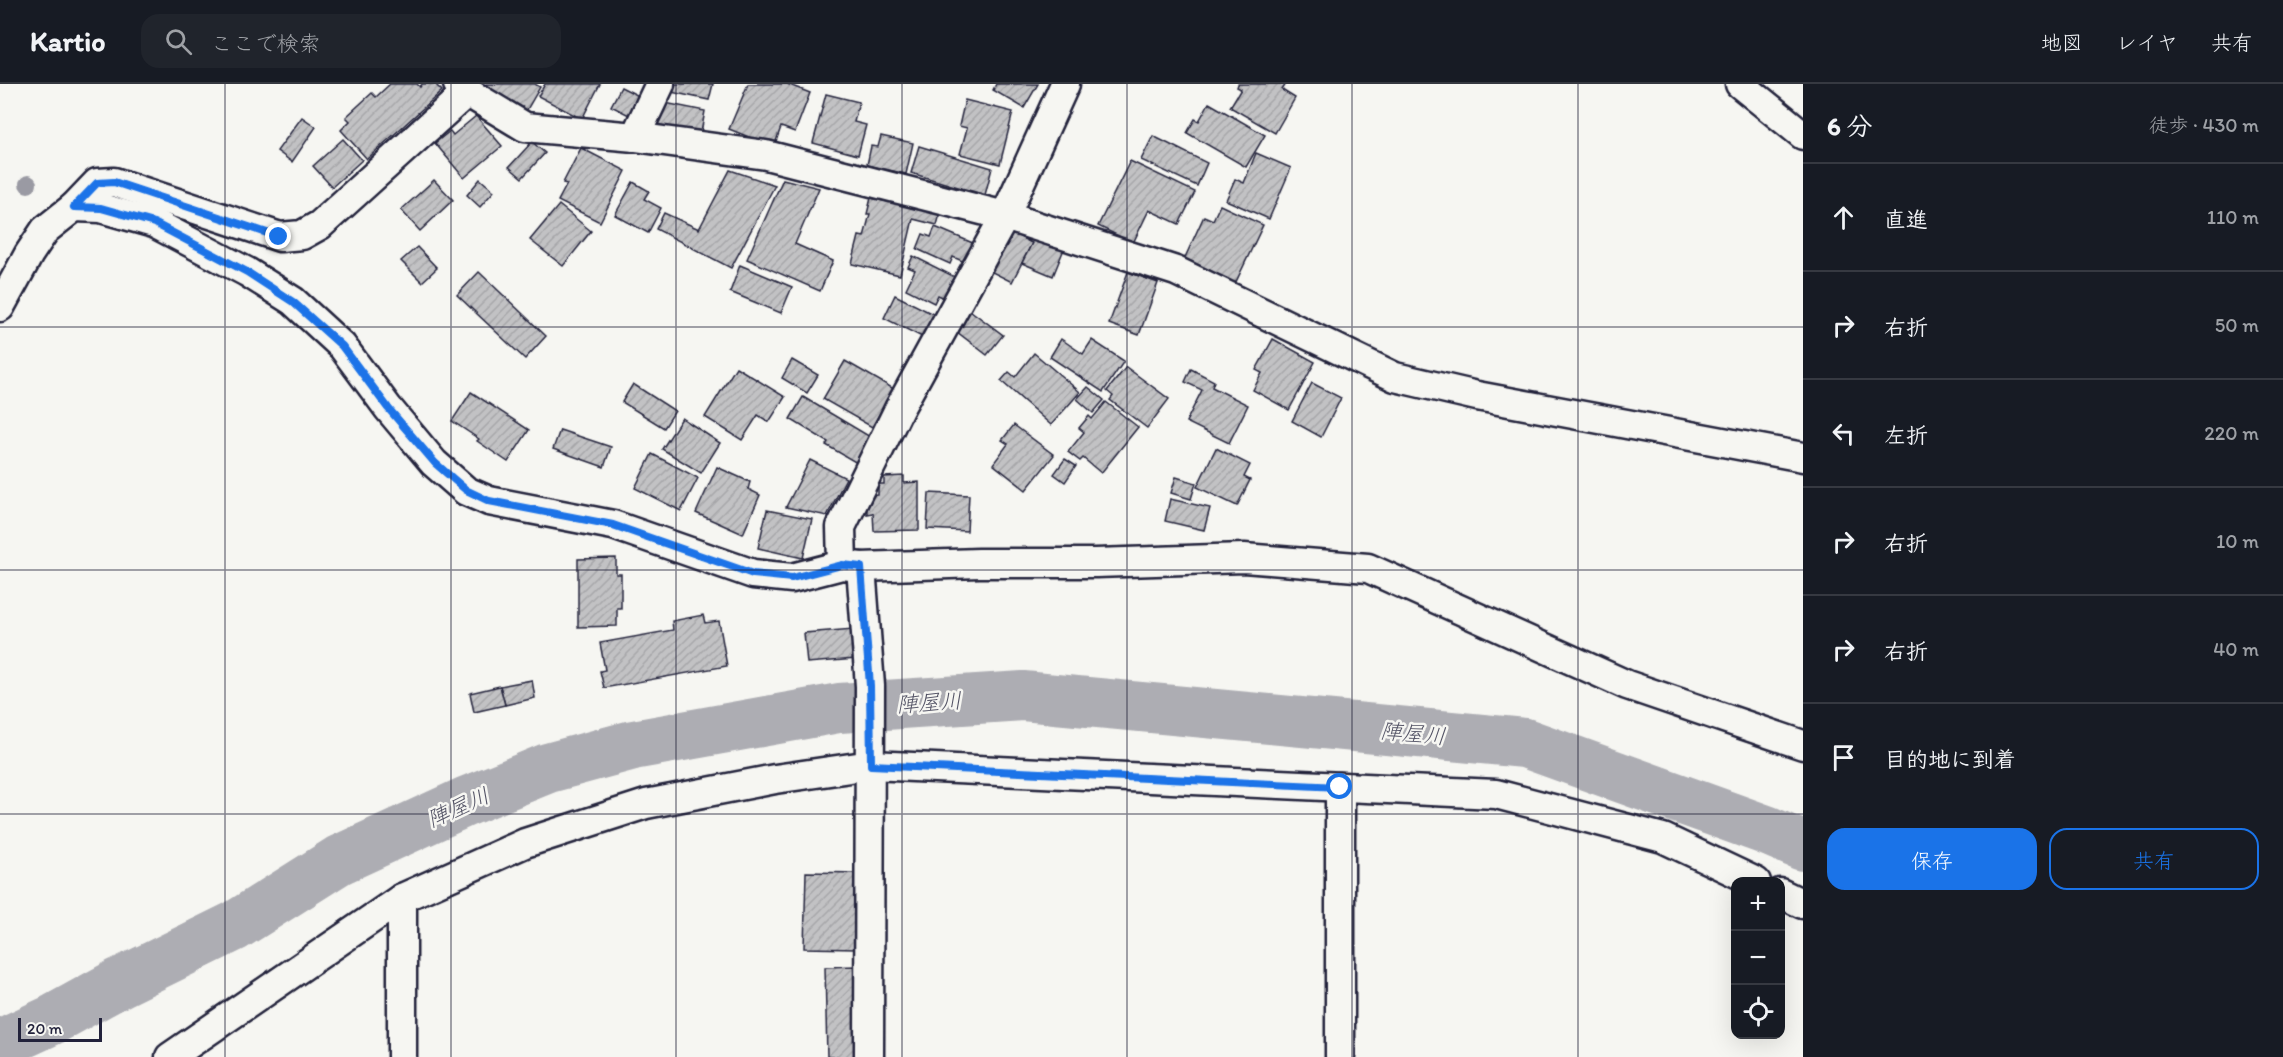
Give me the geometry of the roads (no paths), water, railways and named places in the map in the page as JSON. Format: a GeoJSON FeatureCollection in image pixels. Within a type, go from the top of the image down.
{"type":"FeatureCollection","features":[{"type":"Feature","properties":{"kind":"street"},"geometry":{"type":"LineString","coordinates":[[635,137],[660,84]]}},
{"type":"Feature","properties":{"kind":"street"},"geometry":{"type":"LineString","coordinates":[[869,1057],[870,686],[852,566],[841,527],[899,409],[1005,216],[1065,84]]}},
{"type":"Feature","properties":{"kind":"street"},"geometry":{"type":"LineString","coordinates":[[1740,84],[1803,135]]}},
{"type":"Feature","properties":{"kind":"street"},"geometry":{"type":"LineString","coordinates":[[0,307],[28,254],[45,230],[74,207],[97,183],[114,182],[279,237],[302,235],[320,225],[462,88],[525,127],[635,137],[766,155],[1005,216],[1176,271],[1395,377],[1478,396],[1803,457]]}},
{"type":"Feature","properties":{"kind":"street"},"geometry":{"type":"LineString","coordinates":[[74,207],[101,208],[154,223],[247,272],[293,302],[342,346],[388,408],[435,463],[466,490],[489,501],[613,525],[753,574],[792,578],[852,566],[1096,563],[1244,558],[1368,568],[1627,685],[1803,745]]}},
{"type":"Feature","properties":{"kind":"street"},"geometry":{"type":"LineString","coordinates":[[170,1057],[402,898],[525,843],[646,804],[776,779],[871,765],[1496,794],[1664,838],[1746,877]]}},
{"type":"Feature","properties":{"kind":"street"},"geometry":{"type":"LineString","coordinates":[[1340,787],[1340,1057]]}},
{"type":"Feature","properties":{"kind":"street"},"geometry":{"type":"LineString","coordinates":[[1785,895],[1803,904]]}},
{"type":"Feature","properties":{"kind":"street"},"geometry":{"type":"LineString","coordinates":[[402,898],[402,1057]]}},
{"type":"Feature","properties":{"kind":"waterway","name":"陣屋川"},"geometry":{"type":"LineString","coordinates":[[0,1044],[52,1020],[119,983],[235,926],[339,860],[465,802],[548,768],[633,745],[839,708],[1023,696],[1525,743],[1766,830],[1803,846]]}}]}
